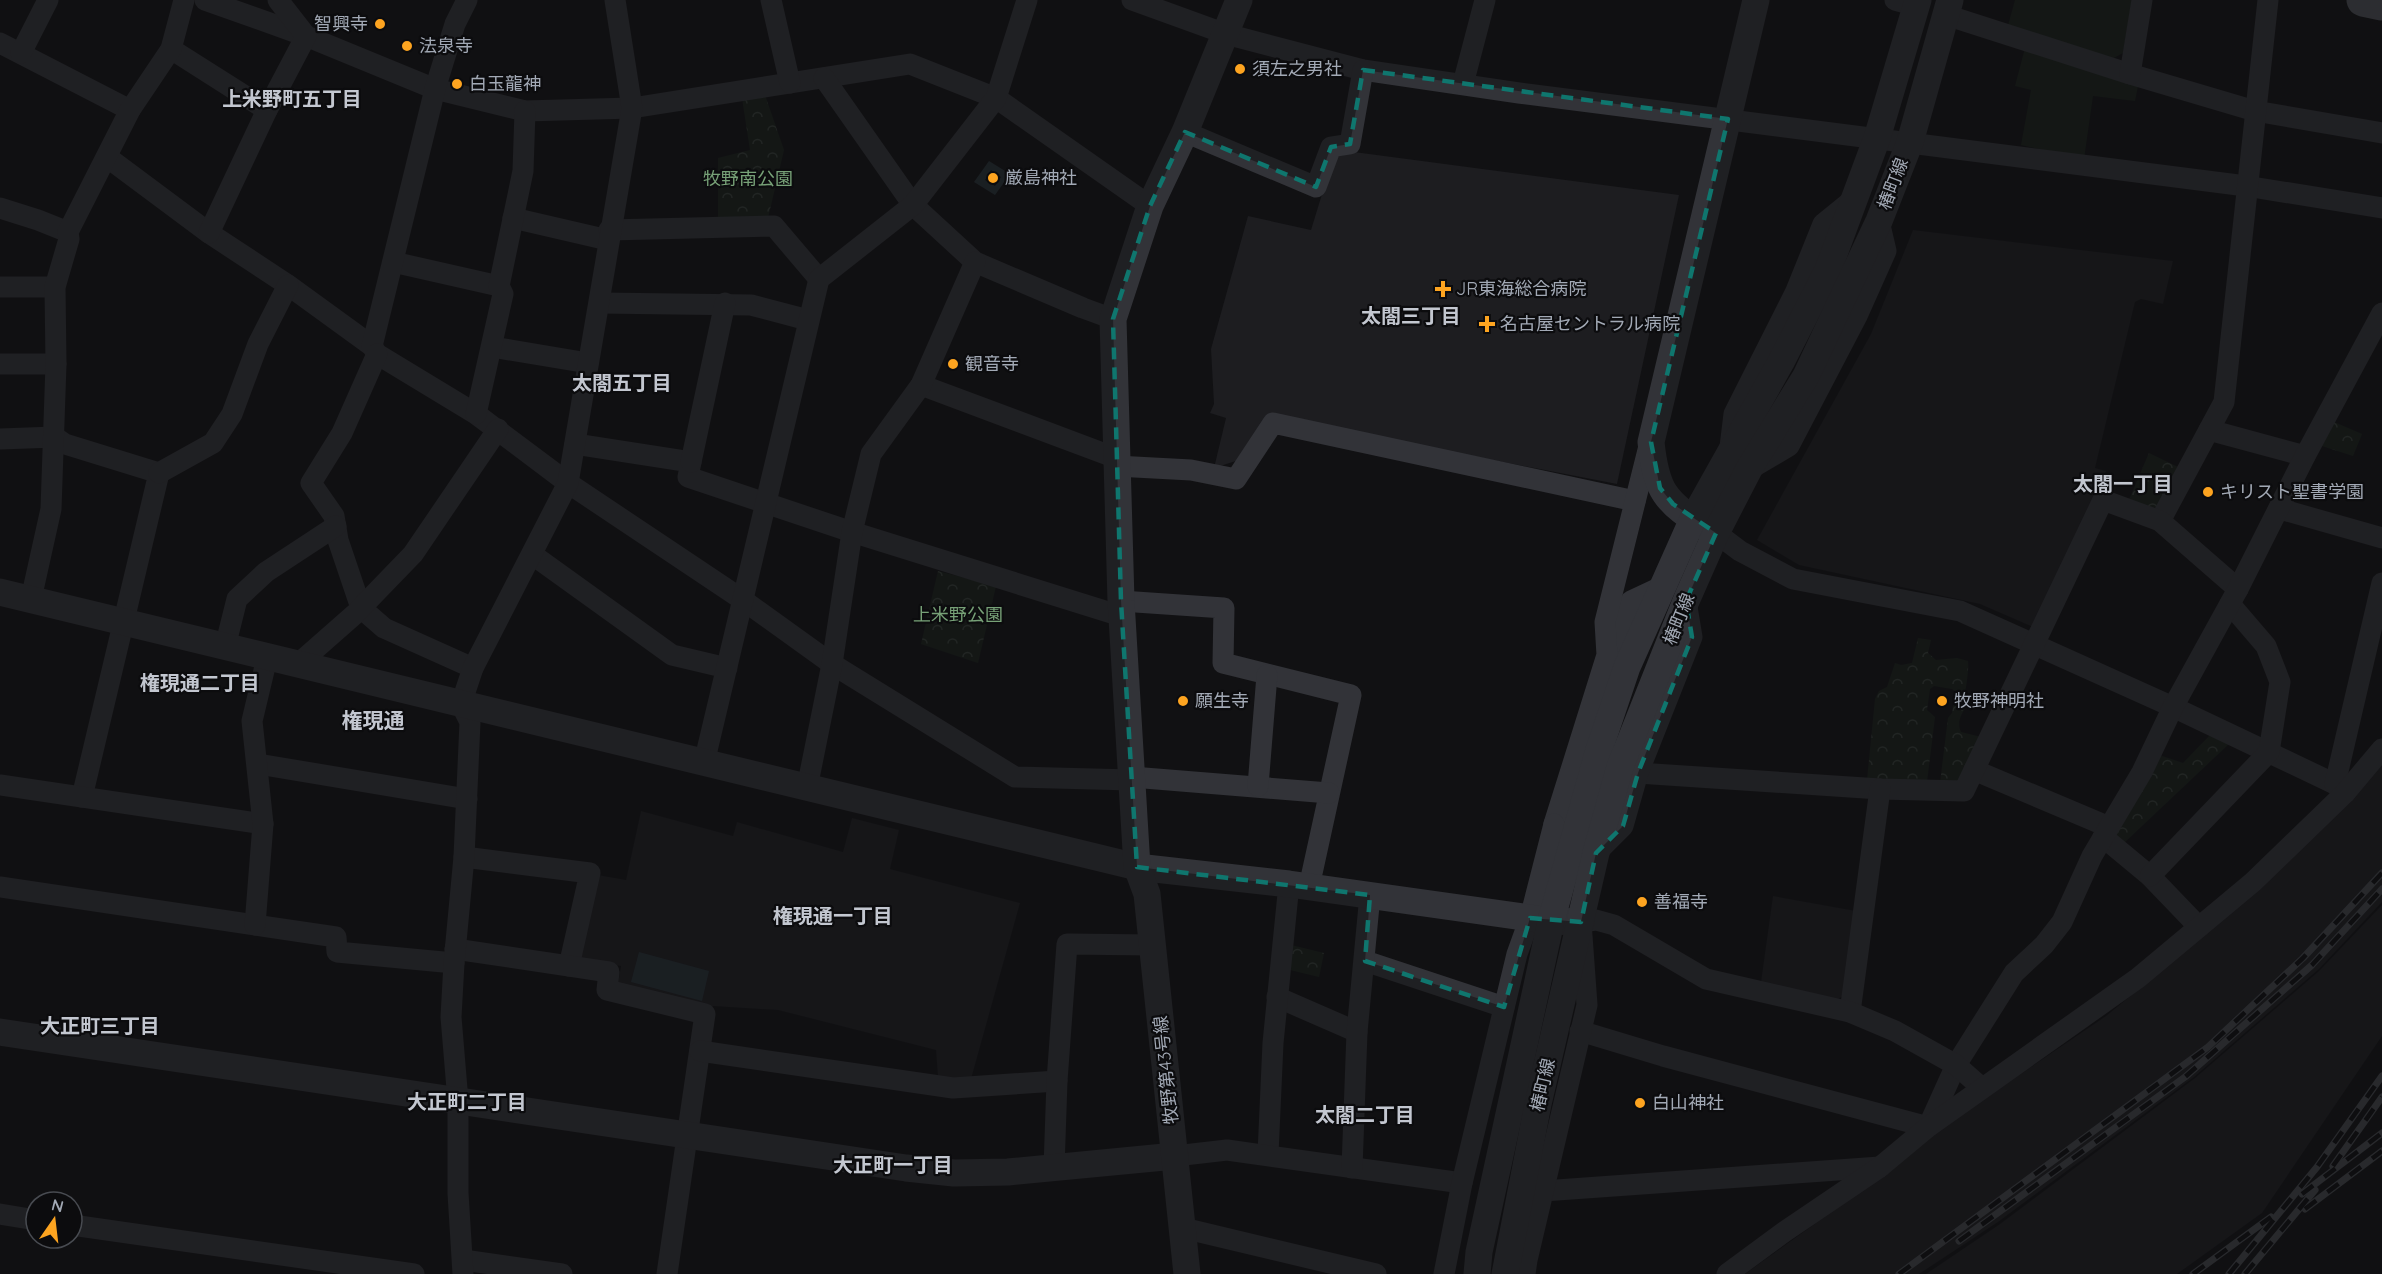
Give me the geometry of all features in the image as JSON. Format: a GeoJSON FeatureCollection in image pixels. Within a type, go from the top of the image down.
{"type":"FeatureCollection","features":[{"type":"Feature","properties":{"kind":"main road"},"geometry":{"type":"LineString","coordinates":[[2363,0],[2382,4]]}},
{"type":"Feature","properties":{"kind":"street"},"geometry":{"type":"LineString","coordinates":[[21,53],[48,0]]}},
{"type":"Feature","properties":{"kind":"street"},"geometry":{"type":"LineString","coordinates":[[31,599],[51,509],[55,437],[55,287],[69,239],[68,232],[130,110],[171,49],[184,0]]}},
{"type":"Feature","properties":{"kind":"street"},"geometry":{"type":"LineString","coordinates":[[205,0],[306,36],[435,89],[525,111],[632,108],[910,64],[996,98],[1150,206]]}},
{"type":"Feature","properties":{"kind":"street"},"geometry":{"type":"LineString","coordinates":[[278,0],[306,36]]}},
{"type":"Feature","properties":{"kind":"street"},"geometry":{"type":"LineString","coordinates":[[467,0],[455,24],[435,89],[374,350],[342,433],[311,483],[334,516],[338,540],[361,608],[384,628],[473,668]]}},
{"type":"Feature","properties":{"kind":"street"},"geometry":{"type":"LineString","coordinates":[[562,1274],[463,1267],[458,1193],[458,1101],[451,1017],[454,956],[464,857],[470,722],[461,704],[473,668],[568,483],[600,303],[608,235],[632,108],[615,0]]}},
{"type":"Feature","properties":{"kind":"street"},"geometry":{"type":"LineString","coordinates":[[771,0],[790,83]]}},
{"type":"Feature","properties":{"kind":"street"},"geometry":{"type":"LineString","coordinates":[[704,763],[819,279],[914,205],[996,98],[1028,0]]}},
{"type":"Feature","properties":{"kind":"street"},"geometry":{"type":"LineString","coordinates":[[1132,0],[1226,34],[1363,70],[1519,93],[2246,186],[2382,208]]}},
{"type":"Feature","properties":{"kind":"street","name":"牧野第43号線"},"geometry":{"type":"LineString","coordinates":[[1187,1274],[1147,894],[1137,867],[1121,608],[1113,319],[1150,206],[1185,132],[1239,0]]}},
{"type":"Feature","properties":{"kind":"street"},"geometry":{"type":"LineString","coordinates":[[1464,84],[1485,0]]}},
{"type":"Feature","properties":{"kind":"street"},"geometry":{"type":"LineString","coordinates":[[1607,655],[1605,622],[1651,442],[1756,0]]}},
{"type":"Feature","properties":{"kind":"street"},"geometry":{"type":"LineString","coordinates":[[2130,74],[2142,0]]}},
{"type":"Feature","properties":{"kind":"street"},"geometry":{"type":"LineString","coordinates":[[2160,521],[2223,402],[2268,0]]}},
{"type":"Feature","properties":{"kind":"street","name":"椿町線"},"geometry":{"type":"LineString","coordinates":[[1505,1274],[1536,1115],[1596,853],[1620,767],[1686,601],[1716,533],[1739,461],[1781,362],[1828,270],[1856,198],[1878,138],[1910,2]]}},
{"type":"Feature","properties":{"kind":"street"},"geometry":{"type":"LineString","coordinates":[[1948,8],[2130,74],[2255,111],[2382,133]]}},
{"type":"Feature","properties":{"kind":"street","name":"椿町線"},"geometry":{"type":"LineString","coordinates":[[1477,1274],[1479,1252],[1540,920],[1569,850],[1627,667],[1693,519],[1806,376],[1879,221],[1910,142],[1948,8]]}},
{"type":"Feature","properties":{"kind":"street"},"geometry":{"type":"LineString","coordinates":[[209,233],[267,110],[306,36]]}},
{"type":"Feature","properties":{"kind":"street"},"geometry":{"type":"LineString","coordinates":[[0,43],[130,110]]}},
{"type":"Feature","properties":{"kind":"street"},"geometry":{"type":"LineString","coordinates":[[171,49],[267,110]]}},
{"type":"Feature","properties":{"kind":"street"},"geometry":{"type":"LineString","coordinates":[[1185,132],[1316,187],[1331,147],[1350,144],[1363,70]]}},
{"type":"Feature","properties":{"kind":"street"},"geometry":{"type":"LineString","coordinates":[[824,78],[914,205],[975,262],[1113,319]]}},
{"type":"Feature","properties":{"kind":"street"},"geometry":{"type":"LineString","coordinates":[[476,414],[503,294],[499,286],[523,171],[525,111]]}},
{"type":"Feature","properties":{"kind":"street"},"geometry":{"type":"LineString","coordinates":[[107,157],[209,233],[288,285],[374,350],[498,429],[568,483],[743,600],[832,664],[1015,777],[1132,779],[1258,786],[1329,793]]}},
{"type":"Feature","properties":{"kind":"street"},"geometry":{"type":"LineString","coordinates":[[0,208],[68,232]]}},
{"type":"Feature","properties":{"kind":"street"},"geometry":{"type":"LineString","coordinates":[[513,218],[608,235],[774,226],[819,279]]}},
{"type":"Feature","properties":{"kind":"street"},"geometry":{"type":"LineString","coordinates":[[393,262],[499,286]]}},
{"type":"Feature","properties":{"kind":"street"},"geometry":{"type":"LineString","coordinates":[[807,788],[832,664],[852,532],[871,454],[921,385],[975,262]]}},
{"type":"Feature","properties":{"kind":"street"},"geometry":{"type":"LineString","coordinates":[[0,439],[55,437],[65,444],[159,472],[213,443],[232,414],[258,344],[288,285]]}},
{"type":"Feature","properties":{"kind":"street"},"geometry":{"type":"LineString","coordinates":[[0,287],[55,287]]}},
{"type":"Feature","properties":{"kind":"street"},"geometry":{"type":"LineString","coordinates":[[600,303],[751,304],[808,320]]}},
{"type":"Feature","properties":{"kind":"street"},"geometry":{"type":"LineString","coordinates":[[725,303],[688,477],[852,532],[1121,608],[1224,608],[1223,663],[1351,695],[1329,793],[1299,886],[1277,997],[1268,1154]]}},
{"type":"Feature","properties":{"kind":"street"},"geometry":{"type":"LineString","coordinates":[[1928,1127],[1956,1065],[2014,973],[2044,945],[2062,922],[2106,832],[2142,771],[2382,313]]}},
{"type":"Feature","properties":{"kind":"street"},"geometry":{"type":"LineString","coordinates":[[492,346],[588,363]]}},
{"type":"Feature","properties":{"kind":"street"},"geometry":{"type":"LineString","coordinates":[[0,364],[56,364]]}},
{"type":"Feature","properties":{"kind":"street"},"geometry":{"type":"LineString","coordinates":[[921,385],[1116,462],[1236,479],[1273,423],[1635,501]]}},
{"type":"Feature","properties":{"kind":"street"},"geometry":{"type":"LineString","coordinates":[[297,665],[361,608],[413,554],[498,429]]}},
{"type":"Feature","properties":{"kind":"street"},"geometry":{"type":"LineString","coordinates":[[2209,430],[2306,456]]}},
{"type":"Feature","properties":{"kind":"street"},"geometry":{"type":"LineString","coordinates":[[1651,442],[1654,470],[1660,488],[1673,504],[1740,551],[1793,579],[1960,611],[2174,707],[2340,789]]}},
{"type":"Feature","properties":{"kind":"street"},"geometry":{"type":"LineString","coordinates":[[575,444],[691,462]]}},
{"type":"Feature","properties":{"kind":"street"},"geometry":{"type":"LineString","coordinates":[[82,797],[159,472]]}},
{"type":"Feature","properties":{"kind":"street"},"geometry":{"type":"LineString","coordinates":[[1638,773],[1880,789],[1964,791],[2103,500],[2160,521],[2234,596],[2266,646],[2280,682],[2269,752],[2150,876]]}},
{"type":"Feature","properties":{"kind":"street"},"geometry":{"type":"LineString","coordinates":[[2280,509],[2382,538]]}},
{"type":"Feature","properties":{"kind":"street"},"geometry":{"type":"LineString","coordinates":[[225,647],[237,600],[266,572],[336,526]]}},
{"type":"Feature","properties":{"kind":"street"},"geometry":{"type":"LineString","coordinates":[[533,555],[672,655],[727,668]]}},
{"type":"Feature","properties":{"kind":"street"},"geometry":{"type":"LineString","coordinates":[[2340,789],[2382,583]]}},
{"type":"Feature","properties":{"kind":"street"},"geometry":{"type":"LineString","coordinates":[[1444,1274],[1462,1183],[1517,954],[1540,920],[1554,824],[1607,655],[1631,601],[1663,586]]}},
{"type":"Feature","properties":{"kind":"street"},"geometry":{"type":"LineString","coordinates":[[0,592],[1137,867],[1299,886],[1540,920],[1581,922],[1596,920],[1614,925],[1706,979],[1850,1012],[1895,1031],[1956,1065],[1982,1088]]}},
{"type":"Feature","properties":{"kind":"street"},"geometry":{"type":"LineString","coordinates":[[1596,853],[1623,826],[1638,773],[1692,637],[1686,601]]}},
{"type":"Feature","properties":{"kind":"street"},"geometry":{"type":"LineString","coordinates":[[255,925],[263,824],[252,721],[267,658]]}},
{"type":"Feature","properties":{"kind":"street"},"geometry":{"type":"LineString","coordinates":[[1258,786],[1267,675]]}},
{"type":"Feature","properties":{"kind":"street"},"geometry":{"type":"LineString","coordinates":[[1727,1274],[1880,1167],[1928,1127],[2138,978],[2253,882],[2340,789],[2382,749]]}},
{"type":"Feature","properties":{"kind":"street"},"geometry":{"type":"LineString","coordinates":[[258,764],[467,799]]}},
{"type":"Feature","properties":{"kind":"street"},"geometry":{"type":"LineString","coordinates":[[1974,770],[2106,832],[2199,927]]}},
{"type":"Feature","properties":{"kind":"street"},"geometry":{"type":"LineString","coordinates":[[0,785],[263,824]]}},
{"type":"Feature","properties":{"kind":"street"},"geometry":{"type":"LineString","coordinates":[[1850,1012],[1880,789]]}},
{"type":"Feature","properties":{"kind":"street"},"geometry":{"type":"LineString","coordinates":[[1554,824],[1569,850]]}},
{"type":"Feature","properties":{"kind":"street"},"geometry":{"type":"LineString","coordinates":[[464,857],[590,873],[569,966]]}},
{"type":"Feature","properties":{"kind":"street"},"geometry":{"type":"LineString","coordinates":[[0,887],[336,937],[337,952],[454,956],[569,966],[609,972],[607,990],[705,1014],[667,1274]]}},
{"type":"Feature","properties":{"kind":"street"},"geometry":{"type":"LineString","coordinates":[[1352,1168],[1358,1032],[1370,896]]}},
{"type":"Feature","properties":{"kind":"street"},"geometry":{"type":"LineString","coordinates":[[1525,1274],[1587,1005],[1581,922]]}},
{"type":"Feature","properties":{"kind":"street"},"geometry":{"type":"LineString","coordinates":[[1054,1168],[1057,1081],[1067,944],[1152,945]]}},
{"type":"Feature","properties":{"kind":"street"},"geometry":{"type":"LineString","coordinates":[[1365,962],[1504,1007]]}},
{"type":"Feature","properties":{"kind":"street"},"geometry":{"type":"LineString","coordinates":[[1277,997],[1358,1032]]}},
{"type":"Feature","properties":{"kind":"street"},"geometry":{"type":"LineString","coordinates":[[1580,1031],[1663,1056],[1928,1127]]}},
{"type":"Feature","properties":{"kind":"street"},"geometry":{"type":"LineString","coordinates":[[0,1032],[935,1171],[1008,1172],[1227,1150],[1462,1183]]}},
{"type":"Feature","properties":{"kind":"street"},"geometry":{"type":"LineString","coordinates":[[700,1051],[953,1088],[1057,1081]]}},
{"type":"Feature","properties":{"kind":"street"},"geometry":{"type":"LineString","coordinates":[[1543,1191],[1880,1167]]}},
{"type":"Feature","properties":{"kind":"street"},"geometry":{"type":"LineString","coordinates":[[0,1214],[24,1218]]}},
{"type":"Feature","properties":{"kind":"street"},"geometry":{"type":"LineString","coordinates":[[84,1227],[414,1274]]}},
{"type":"Feature","properties":{"kind":"street"},"geometry":{"type":"LineString","coordinates":[[1183,1228],[1376,1274]]}},
{"type":"Feature","properties":{"kind":"highlighted area"},"geometry":{"type":"Polygon","coordinates":[[[1363,70],[1728,119],[1651,442],[1660,488],[1673,504],[1716,533],[1686,601],[1692,637],[1638,773],[1623,826],[1596,853],[1581,922],[1530,918],[1504,1007],[1365,961],[1370,895],[1137,867],[1121,601],[1113,319],[1150,206],[1185,132],[1316,187],[1331,147],[1350,144],[1363,70]]]}},
{"type":"Feature","properties":{"kind":"shaded area","name":"JR東海総合病院"},"geometry":{"type":"Polygon","coordinates":[[[1354,152],[1679,195],[1617,484],[1271,417],[1239,460],[1214,468],[1226,418],[1210,413],[1214,404],[1211,349],[1248,216],[1311,230],[1334,155],[1354,152]]]}},
{"type":"Feature","properties":{"kind":"shaded area"},"geometry":{"type":"Polygon","coordinates":[[[989,161],[1010,174],[995,195],[974,182],[989,161]],[[991,170],[985,180],[995,186],[1001,177],[991,170]]]}},
{"type":"Feature","properties":{"kind":"shaded area"},"geometry":{"type":"Polygon","coordinates":[[[1913,230],[2173,261],[2163,304],[2141,299],[2135,302],[2095,468],[2106,471],[2099,491],[2033,627],[1980,604],[1799,565],[1757,540],[1871,334],[1913,230]]]}},
{"type":"Feature","properties":{"kind":"shaded area"},"geometry":{"type":"Polygon","coordinates":[[[2382,762],[2382,902],[2319,969],[2194,1077],[1998,1222],[1919,1274],[1745,1274],[1855,1195],[1912,1148],[2106,1016],[2212,929],[2382,762]]]}},
{"type":"Feature","properties":{"kind":"shaded area"},"geometry":{"type":"Polygon","coordinates":[[[641,811],[733,836],[737,822],[843,852],[852,818],[899,830],[890,869],[1020,903],[971,1079],[938,1077],[936,1050],[778,1010],[713,1006],[712,1010],[618,984],[621,966],[579,960],[598,875],[626,880],[641,811]]]}},
{"type":"Feature","properties":{"kind":"shaded area"},"geometry":{"type":"Polygon","coordinates":[[[1773,896],[1856,911],[1845,995],[1838,999],[1761,982],[1773,896]]]}},
{"type":"Feature","properties":{"kind":"shaded area"},"geometry":{"type":"Polygon","coordinates":[[[2382,905],[2382,1036],[2262,1213],[2177,1274],[1926,1274],[2000,1224],[2195,1078],[2319,971],[2382,905]]]}},
{"type":"Feature","properties":{"kind":"shaded area"},"geometry":{"type":"Polygon","coordinates":[[[639,952],[709,971],[702,1001],[631,982],[639,952]]]}},
{"type":"Feature","properties":{"kind":"green space"},"geometry":{"type":"Polygon","coordinates":[[[2015,0],[2132,0],[2123,53],[2112,59],[2007,29],[2015,0]]]}},
{"type":"Feature","properties":{"kind":"green space"},"geometry":{"type":"Polygon","coordinates":[[[2025,48],[2138,86],[2135,101],[2093,96],[2084,159],[2021,145],[2031,90],[2015,86],[2025,48]]]}},
{"type":"Feature","properties":{"kind":"green space","name":"牧野南公園"},"geometry":{"type":"Polygon","coordinates":[[[765,95],[784,150],[768,218],[718,219],[718,158],[750,150],[742,98],[765,95]]]}},
{"type":"Feature","properties":{"kind":"green space"},"geometry":{"type":"Polygon","coordinates":[[[2334,422],[2362,434],[2353,456],[2322,446],[2334,422]]]}},
{"type":"Feature","properties":{"kind":"green space"},"geometry":{"type":"Polygon","coordinates":[[[2149,453],[2180,468],[2158,507],[2149,509],[2128,502],[2149,453]]]}},
{"type":"Feature","properties":{"kind":"green space","name":"上米野公園"},"geometry":{"type":"Polygon","coordinates":[[[938,571],[996,586],[978,663],[921,644],[938,571]]]}},
{"type":"Feature","properties":{"kind":"green space"},"geometry":{"type":"Polygon","coordinates":[[[1918,638],[1931,640],[1928,653],[1936,660],[1957,658],[1968,661],[1963,700],[1968,704],[1960,717],[1959,724],[1961,732],[1981,737],[1963,781],[1940,783],[1948,718],[1952,713],[1955,691],[1934,686],[1930,689],[1927,710],[1935,717],[1927,782],[1867,780],[1875,699],[1879,691],[1887,687],[1895,663],[1901,665],[1912,663],[1918,638]]]}},
{"type":"Feature","properties":{"kind":"green space"},"geometry":{"type":"Polygon","coordinates":[[[2212,733],[2231,742],[2124,843],[2113,836],[2159,755],[2183,763],[2212,733]]]}},
{"type":"Feature","properties":{"kind":"green space"},"geometry":{"type":"Polygon","coordinates":[[[1291,945],[1324,953],[1319,977],[1286,969],[1291,945]]]}},
{"type":"Feature","properties":{"kind":"railway"},"geometry":{"type":"LineString","coordinates":[[1899,1274],[2208,1047],[2303,958],[2382,873]]}},
{"type":"Feature","properties":{"kind":"railway"},"geometry":{"type":"LineString","coordinates":[[1959,1241],[2185,1077],[2312,965],[2382,889]]}},
{"type":"Feature","properties":{"kind":"railway"},"geometry":{"type":"LineString","coordinates":[[2229,1274],[2317,1167],[2382,1076]]}},
{"type":"Feature","properties":{"kind":"railway"},"geometry":{"type":"LineString","coordinates":[[2333,1166],[2382,1097]]}},
{"type":"Feature","properties":{"kind":"railway"},"geometry":{"type":"LineString","coordinates":[[2302,1194],[2382,1133]]}},
{"type":"Feature","properties":{"kind":"railway"},"geometry":{"type":"LineString","coordinates":[[2305,1209],[2382,1151]]}},
{"type":"Feature","properties":{"kind":"railway"},"geometry":{"type":"LineString","coordinates":[[2245,1274],[2315,1190]]}},
{"type":"Feature","properties":{"kind":"railway"},"geometry":{"type":"LineString","coordinates":[[2193,1274],[2271,1217]]}},
{"type":"Feature","properties":{"kind":"place","name":"智興寺"},"geometry":{"type":"Point","coordinates":[380,24]}},
{"type":"Feature","properties":{"kind":"place","name":"法泉寺"},"geometry":{"type":"Point","coordinates":[407,46]}},
{"type":"Feature","properties":{"kind":"place","name":"須左之男社"},"geometry":{"type":"Point","coordinates":[1240,69]}},
{"type":"Feature","properties":{"kind":"place","name":"白玉龍神"},"geometry":{"type":"Point","coordinates":[457,84]}},
{"type":"Feature","properties":{"kind":"place","name":"厳島神社"},"geometry":{"type":"Point","coordinates":[993,178]}},
{"type":"Feature","properties":{"kind":"place","name":"JR東海総合病院"},"geometry":{"type":"Point","coordinates":[1443,289]}},
{"type":"Feature","properties":{"kind":"place","name":"名古屋セントラル病院"},"geometry":{"type":"Point","coordinates":[1487,324]}},
{"type":"Feature","properties":{"kind":"place","name":"観音寺"},"geometry":{"type":"Point","coordinates":[953,364]}},
{"type":"Feature","properties":{"kind":"place","name":"キリスト聖書学園"},"geometry":{"type":"Point","coordinates":[2208,492]}},
{"type":"Feature","properties":{"kind":"place","name":"願生寺"},"geometry":{"type":"Point","coordinates":[1183,701]}},
{"type":"Feature","properties":{"kind":"place","name":"牧野神明社"},"geometry":{"type":"Point","coordinates":[1942,701]}},
{"type":"Feature","properties":{"kind":"place","name":"善福寺"},"geometry":{"type":"Point","coordinates":[1642,902]}},
{"type":"Feature","properties":{"kind":"place","name":"白山神社"},"geometry":{"type":"Point","coordinates":[1640,1103]}},
{"type":"Feature","properties":{"kind":"district","name":"上米野町五丁目"},"geometry":{"type":"Point","coordinates":[292,99]}},
{"type":"Feature","properties":{"kind":"district","name":"太閤三丁目"},"geometry":{"type":"Point","coordinates":[1411,316]}},
{"type":"Feature","properties":{"kind":"district","name":"太閤五丁目"},"geometry":{"type":"Point","coordinates":[622,383]}},
{"type":"Feature","properties":{"kind":"district","name":"太閤一丁目"},"geometry":{"type":"Point","coordinates":[2123,484]}},
{"type":"Feature","properties":{"kind":"district","name":"権現通二丁目"},"geometry":{"type":"Point","coordinates":[200,683]}},
{"type":"Feature","properties":{"kind":"district","name":"権現通"},"geometry":{"type":"Point","coordinates":[373,721]}},
{"type":"Feature","properties":{"kind":"district","name":"権現通一丁目"},"geometry":{"type":"Point","coordinates":[833,916]}},
{"type":"Feature","properties":{"kind":"district","name":"大正町三丁目"},"geometry":{"type":"Point","coordinates":[100,1026]}},
{"type":"Feature","properties":{"kind":"district","name":"大正町二丁目"},"geometry":{"type":"Point","coordinates":[467,1102]}},
{"type":"Feature","properties":{"kind":"district","name":"太閤二丁目"},"geometry":{"type":"Point","coordinates":[1365,1115]}},
{"type":"Feature","properties":{"kind":"district","name":"大正町一丁目"},"geometry":{"type":"Point","coordinates":[893,1165]}}]}
